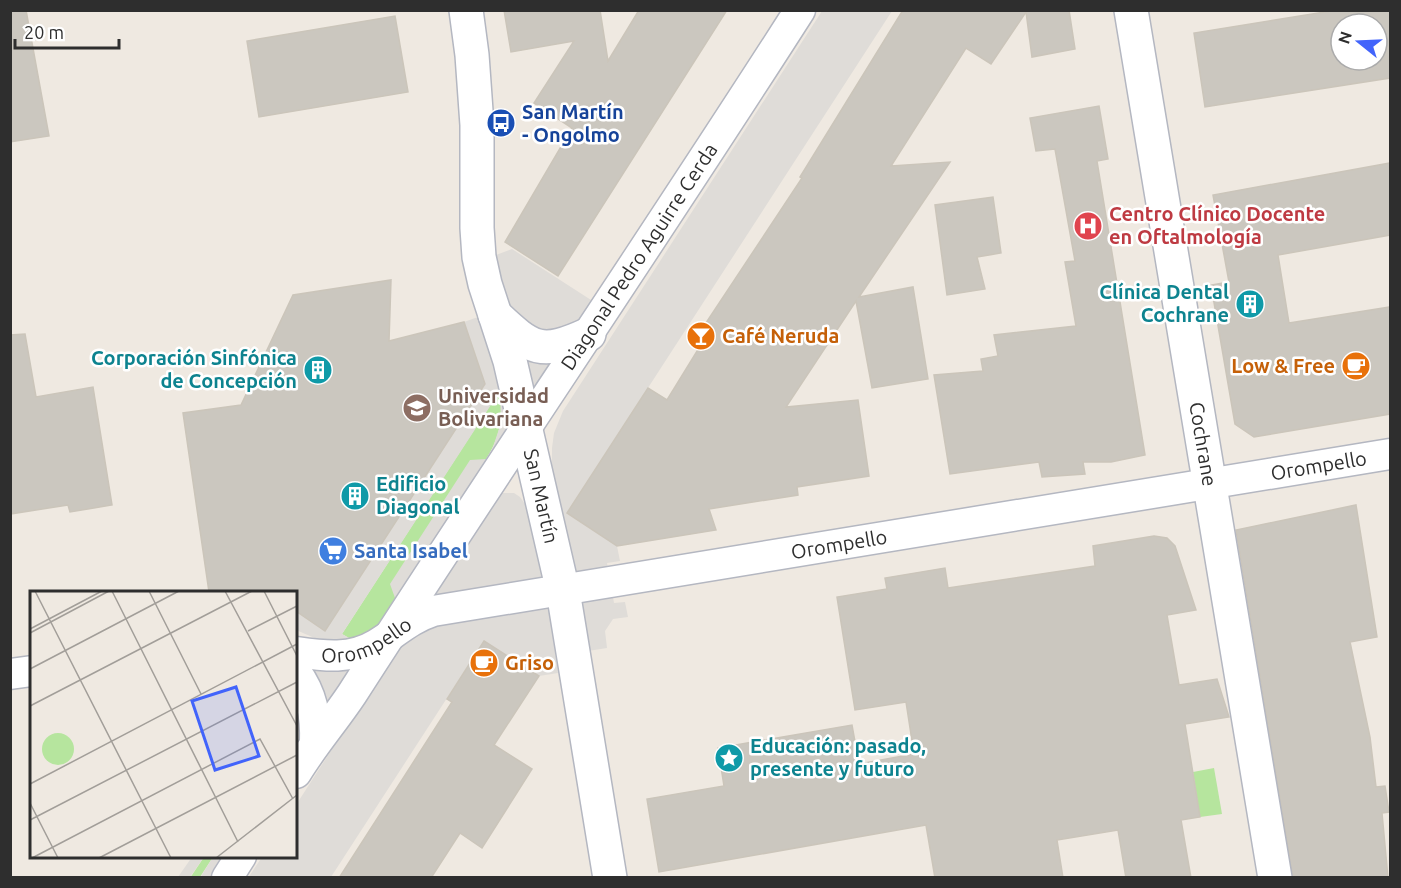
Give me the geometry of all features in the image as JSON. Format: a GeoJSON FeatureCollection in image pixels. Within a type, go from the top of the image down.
{"type":"FeatureCollection","features":[{"type":"Feature","properties":{"kind":"main road","name":"San Martín"},"geometry":{"type":"LineString","coordinates":[[466,10],[477,125],[478,243],[485,284],[510,361],[527,428],[563,591],[610,878]]}},
{"type":"Feature","properties":{"kind":"main road","name":"Cochrane"},"geometry":{"type":"LineString","coordinates":[[1131,10],[1275,878]]}},
{"type":"Feature","properties":{"kind":"main road"},"geometry":{"type":"LineString","coordinates":[[495,315],[520,338],[537,346],[554,348],[564,346],[589,334]]}},
{"type":"Feature","properties":{"kind":"street","name":"Diagonal Pedro Aguirre Cerda"},"geometry":{"type":"LineString","coordinates":[[297,770],[315,743],[335,719],[800,10]]}},
{"type":"Feature","properties":{"kind":"street","name":"Orompello"},"geometry":{"type":"LineString","coordinates":[[297,651],[324,656],[343,656],[365,650],[414,618],[433,611],[1390,454]]}},
{"type":"Feature","properties":{"kind":"street"},"geometry":{"type":"LineString","coordinates":[[10,674],[30,671]]}},
{"type":"Feature","properties":{"kind":"street","name":"Orompello"},"geometry":{"type":"LineString","coordinates":[[297,674],[312,700],[315,743]]}},
{"type":"Feature","properties":{"kind":"street"},"geometry":{"type":"LineString","coordinates":[[227,878],[240,858]]}},
{"type":"Feature","properties":{"kind":"green space"},"geometry":{"type":"Polygon","coordinates":[[[500,390],[500,426],[495,443],[486,459],[375,630],[356,642],[342,634],[500,390]]]}},
{"type":"Feature","properties":{"kind":"green space"},"geometry":{"type":"Polygon","coordinates":[[[1214,768],[1222,814],[1200,817],[1193,772],[1214,768]]]}},
{"type":"Feature","properties":{"kind":"green space"},"geometry":{"type":"Polygon","coordinates":[[[203,858],[212,858],[200,877],[190,878],[203,858]]]}},
{"type":"Feature","properties":{"kind":"shaded area"},"geometry":{"type":"Polygon","coordinates":[[[822,11],[892,11],[567,513],[617,546],[620,561],[607,563],[614,603],[625,602],[628,617],[613,619],[605,631],[607,648],[588,651],[570,635],[553,638],[558,673],[539,676],[484,641],[331,877],[248,878],[261,858],[297,858],[297,803],[394,653],[406,641],[428,628],[445,624],[436,595],[434,595],[498,493],[514,493],[520,497],[525,504],[533,537],[547,517],[558,498],[552,472],[552,448],[554,433],[563,411],[822,11]]]}},
{"type":"Feature","properties":{"kind":"shaded area"},"geometry":{"type":"Polygon","coordinates":[[[512,249],[605,309],[387,637],[304,730],[297,730],[297,672],[317,639],[297,630],[297,612],[325,631],[485,384],[464,322],[478,317],[489,347],[512,313],[496,255],[512,249]],[[500,391],[342,634],[356,642],[375,630],[395,598],[390,584],[470,460],[486,459],[493,447],[501,423],[500,391]]]}},
{"type":"Feature","properties":{"kind":"shaded area"},"geometry":{"type":"Polygon","coordinates":[[[191,858],[203,858],[190,877],[178,877],[191,858]]]}},
{"type":"Feature","properties":{"kind":"shaded area"},"geometry":{"type":"Polygon","coordinates":[[[212,858],[240,858],[227,877],[200,878],[212,858]]]}},
{"type":"Feature","properties":{"kind":"building"},"geometry":{"type":"Polygon","coordinates":[[[10,10],[26,10],[49,136],[10,142],[10,10]]]}},
{"type":"Feature","properties":{"kind":"building"},"geometry":{"type":"Polygon","coordinates":[[[504,10],[600,10],[608,61],[639,10],[727,10],[558,276],[505,242],[572,128],[534,103],[574,41],[511,52],[504,10]]]}},
{"type":"Feature","properties":{"kind":"building"},"geometry":{"type":"Polygon","coordinates":[[[903,10],[1069,10],[1075,49],[1032,57],[1026,12],[991,64],[966,48],[891,166],[950,162],[859,297],[913,287],[928,379],[872,388],[856,301],[786,407],[858,400],[869,476],[797,487],[798,495],[709,509],[716,530],[617,546],[567,513],[648,388],[667,400],[699,348],[692,344],[802,178],[800,177],[903,10]]]}},
{"type":"Feature","properties":{"kind":"building"},"geometry":{"type":"Polygon","coordinates":[[[1337,10],[1390,10],[1390,78],[1205,107],[1194,33],[1337,10]]]}},
{"type":"Feature","properties":{"kind":"building"},"geometry":{"type":"Polygon","coordinates":[[[395,16],[408,92],[259,117],[247,41],[395,16]]]}},
{"type":"Feature","properties":{"kind":"building"},"geometry":{"type":"Polygon","coordinates":[[[1099,106],[1108,159],[1097,161],[1145,455],[1111,462],[1083,462],[1085,474],[1042,477],[1039,462],[950,474],[934,375],[983,371],[981,359],[998,356],[994,335],[1076,326],[1065,262],[1075,261],[1055,149],[1036,151],[1030,118],[1099,106]]]}},
{"type":"Feature","properties":{"kind":"building"},"geometry":{"type":"Polygon","coordinates":[[[1390,163],[1390,235],[1278,255],[1289,323],[1390,307],[1390,414],[1254,437],[1235,424],[1211,285],[1229,282],[1213,195],[1390,163]]]}},
{"type":"Feature","properties":{"kind":"building"},"geometry":{"type":"Polygon","coordinates":[[[993,197],[1001,253],[977,257],[985,289],[947,295],[935,205],[993,197]]]}},
{"type":"Feature","properties":{"kind":"building"},"geometry":{"type":"Polygon","coordinates":[[[391,280],[389,341],[464,322],[485,384],[325,631],[297,612],[297,591],[209,591],[183,413],[241,405],[293,295],[391,280]]]}},
{"type":"Feature","properties":{"kind":"building"},"geometry":{"type":"Polygon","coordinates":[[[25,334],[36,397],[93,387],[112,505],[70,512],[68,505],[10,514],[10,335],[25,334]]]}},
{"type":"Feature","properties":{"kind":"building"},"geometry":{"type":"Polygon","coordinates":[[[1356,505],[1377,637],[1350,642],[1370,737],[1376,787],[1385,786],[1389,812],[1382,813],[1388,878],[1293,878],[1236,530],[1356,505]]]}},
{"type":"Feature","properties":{"kind":"building"},"geometry":{"type":"Polygon","coordinates":[[[1154,536],[1167,538],[1175,546],[1196,610],[1167,615],[1179,685],[1217,679],[1229,717],[1185,724],[1200,817],[1181,820],[1191,878],[1126,878],[1118,830],[1057,840],[1063,878],[935,878],[926,825],[659,872],[647,799],[724,786],[718,748],[852,725],[859,764],[914,754],[906,702],[855,710],[837,597],[887,589],[885,578],[945,568],[948,588],[1095,566],[1093,546],[1154,536]]]}},
{"type":"Feature","properties":{"kind":"building"},"geometry":{"type":"Polygon","coordinates":[[[484,641],[539,676],[494,745],[532,769],[482,848],[460,833],[431,878],[339,878],[452,702],[447,699],[484,641]]]}},
{"type":"Feature","properties":{"kind":"place","name":"San Martín - Ongolmo"},"geometry":{"type":"Point","coordinates":[501,123]}},
{"type":"Feature","properties":{"kind":"place","name":"Centro Clínico Docente en Oftalmología"},"geometry":{"type":"Point","coordinates":[1088,226]}},
{"type":"Feature","properties":{"kind":"place","name":"Clínica Dental Cochrane"},"geometry":{"type":"Point","coordinates":[1250,304]}},
{"type":"Feature","properties":{"kind":"place","name":"Café Neruda"},"geometry":{"type":"Point","coordinates":[701,336]}},
{"type":"Feature","properties":{"kind":"place","name":"Low & Free"},"geometry":{"type":"Point","coordinates":[1356,366]}},
{"type":"Feature","properties":{"kind":"place","name":"Corporación Sinfónica de Concepción"},"geometry":{"type":"Point","coordinates":[318,370]}},
{"type":"Feature","properties":{"kind":"place","name":"Universidad Bolivariana"},"geometry":{"type":"Point","coordinates":[417,408]}},
{"type":"Feature","properties":{"kind":"place","name":"Edificio Diagonal"},"geometry":{"type":"Point","coordinates":[355,496]}},
{"type":"Feature","properties":{"kind":"place","name":"Santa Isabel"},"geometry":{"type":"Point","coordinates":[333,551]}},
{"type":"Feature","properties":{"kind":"place","name":"Griso"},"geometry":{"type":"Point","coordinates":[484,663]}},
{"type":"Feature","properties":{"kind":"place","name":"Educación: pasado, presente y futuro"},"geometry":{"type":"Point","coordinates":[729,758]}}]}
